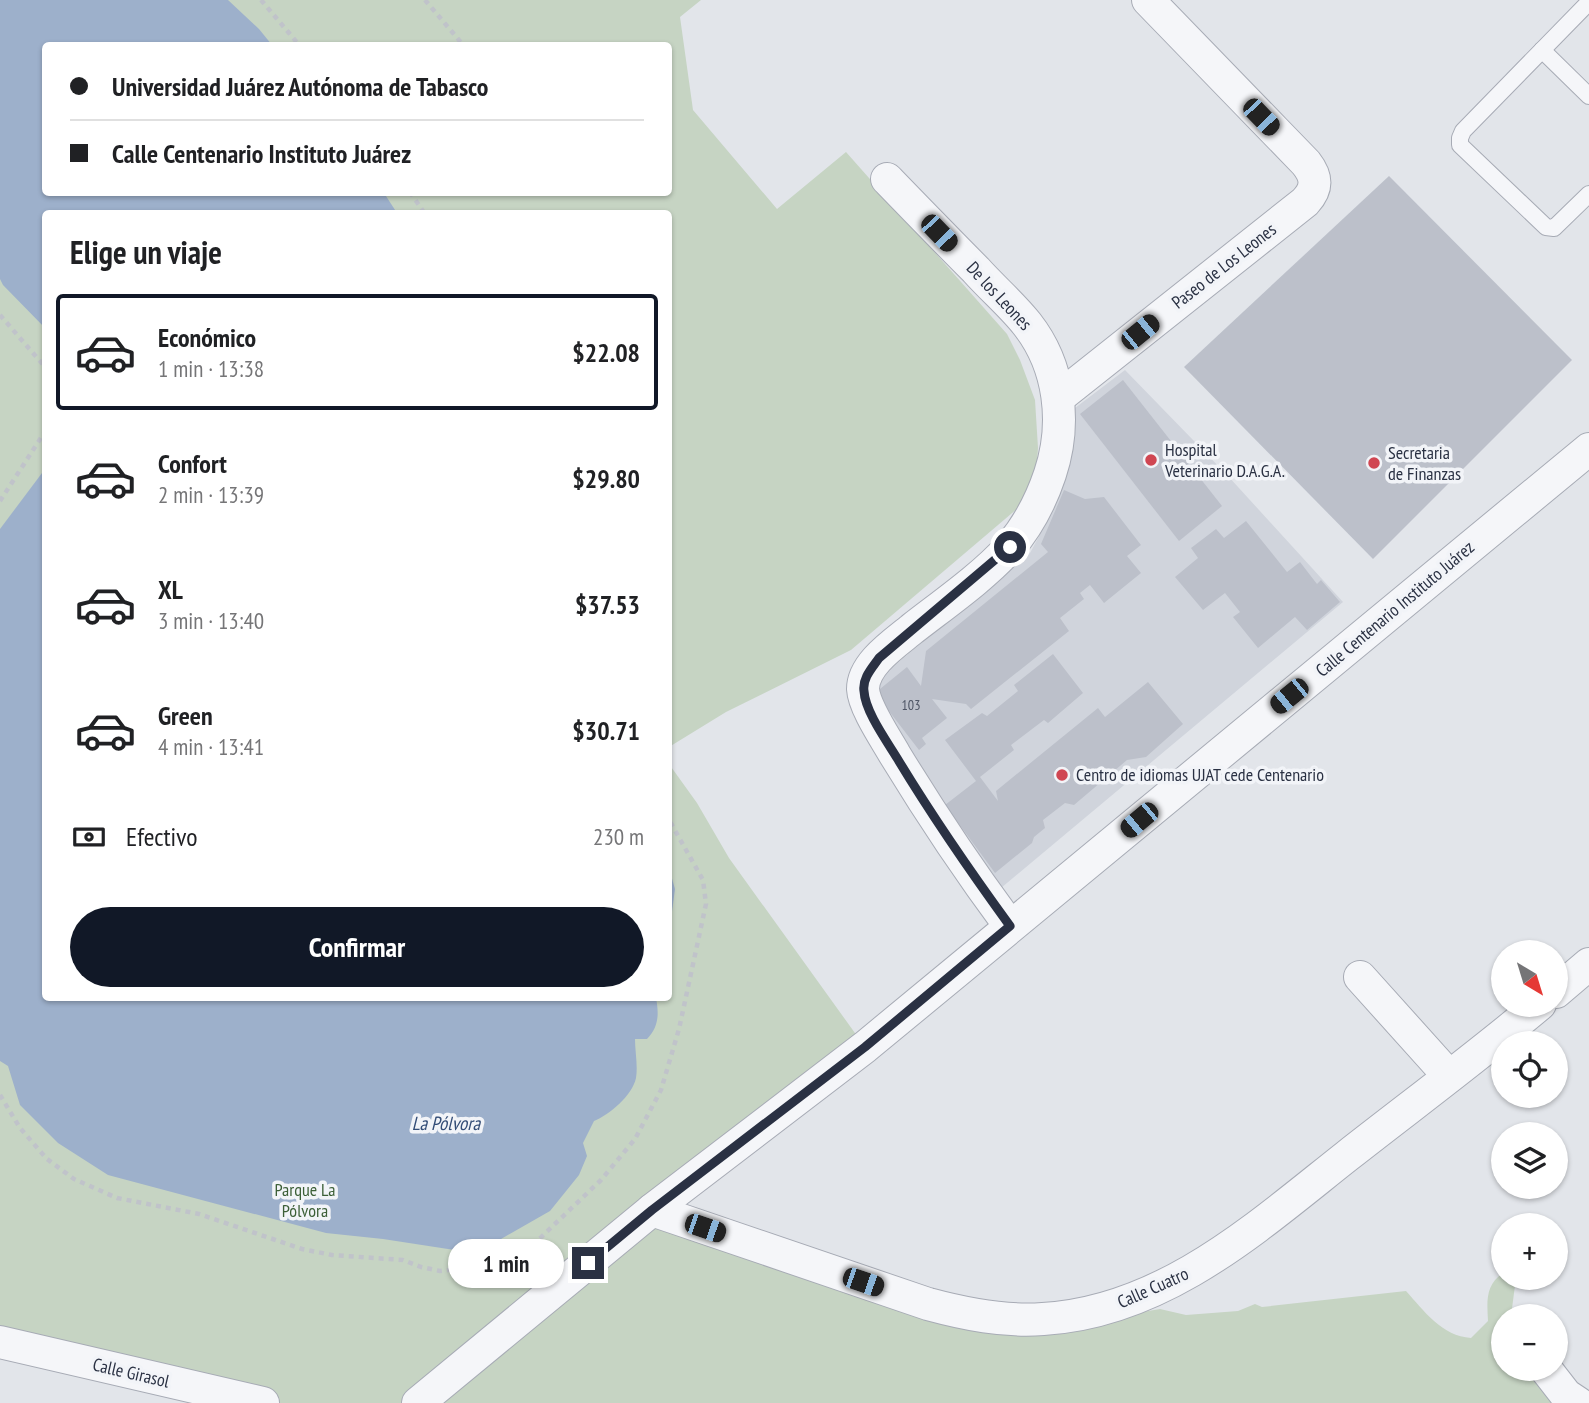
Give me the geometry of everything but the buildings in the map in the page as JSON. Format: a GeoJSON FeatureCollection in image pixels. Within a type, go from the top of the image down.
{"type":"FeatureCollection","features":[{"type":"Feature","properties":{"kind":"street","name":"Paseo de Los Leones"},"geometry":{"type":"LineString","coordinates":[[1058,398],[1305,202],[1315,184],[1313,172],[1148,0]]}},
{"type":"Feature","properties":{"kind":"street","name":"De los Leones"},"geometry":{"type":"LineString","coordinates":[[887,179],[1025,321],[1048,360],[1058,398]]}},
{"type":"Feature","properties":{"kind":"street"},"geometry":{"type":"LineString","coordinates":[[1010,926],[962,861],[917,792],[881,730],[863,690],[865,679],[879,658],[995,561],[1022,531],[1036,510],[1053,464],[1058,440],[1058,398]]}},
{"type":"Feature","properties":{"kind":"street","name":"Calle Centenario Instituto Juárez"},"geometry":{"type":"LineString","coordinates":[[418,1403],[652,1210],[865,1047],[1589,449]]}},
{"type":"Feature","properties":{"kind":"street"},"geometry":{"type":"LineString","coordinates":[[1568,982],[1589,964]]}},
{"type":"Feature","properties":{"kind":"street"},"geometry":{"type":"LineString","coordinates":[[1360,977],[1449,1076]]}},
{"type":"Feature","properties":{"kind":"street","name":"Calle Cuatro"},"geometry":{"type":"LineString","coordinates":[[652,1210],[928,1304],[965,1314],[1003,1319],[1043,1319],[1074,1315],[1136,1299],[1206,1262],[1250,1233],[1524,1017]]}},
{"type":"Feature","properties":{"kind":"street","name":"Calle Girasol"},"geometry":{"type":"LineString","coordinates":[[0,1342],[263,1403]]}},
{"type":"Feature","properties":{"kind":"street"},"geometry":{"type":"LineString","coordinates":[[1555,1381],[1566,1395],[1578,1403]]}},
{"type":"Feature","properties":{"kind":"lane"},"geometry":{"type":"LineString","coordinates":[[1589,2],[1463,131],[1460,138],[1460,145],[1546,227],[1554,228],[1589,194]]}},
{"type":"Feature","properties":{"kind":"lane"},"geometry":{"type":"LineString","coordinates":[[1542,50],[1589,96]]}},
{"type":"Feature","properties":{"kind":"path"},"geometry":{"type":"LineString","coordinates":[[261,0],[297,42]]}},
{"type":"Feature","properties":{"kind":"path"},"geometry":{"type":"LineString","coordinates":[[425,0],[461,42]]}},
{"type":"Feature","properties":{"kind":"path"},"geometry":{"type":"LineString","coordinates":[[0,315],[42,363]]}},
{"type":"Feature","properties":{"kind":"path"},"geometry":{"type":"LineString","coordinates":[[0,501],[42,436]]}},
{"type":"Feature","properties":{"kind":"path"},"geometry":{"type":"LineString","coordinates":[[0,1095],[29,1141],[54,1166],[84,1184],[117,1198],[199,1214],[312,1251],[351,1257],[403,1259],[431,1270],[467,1269],[510,1256],[536,1242],[601,1180],[635,1139],[661,1090],[679,1029],[706,904],[705,888],[697,866],[672,825]]}},
{"type":"Feature","properties":{"kind":"shaded area"},"geometry":{"type":"Polygon","coordinates":[[[1125,370],[1228,476],[1343,602],[1001,888],[956,827],[883,712],[876,685],[884,674],[1030,553],[1044,527],[1063,478],[1075,408],[1125,370]]]}},
{"type":"Feature","properties":{"kind":"green space","name":"Parque La Pólvora"},"geometry":{"type":"Polygon","coordinates":[[[0,0],[701,0],[680,17],[693,110],[777,209],[846,152],[1007,334],[1035,400],[1038,448],[1036,475],[1024,503],[851,650],[726,712],[672,745],[672,210],[42,210],[42,1001],[672,1001],[672,768],[697,803],[729,858],[865,1047],[418,1403],[263,1403],[0,1342],[0,0]]]}},
{"type":"Feature","properties":{"kind":"green space"},"geometry":{"type":"Polygon","coordinates":[[[659,1217],[862,1292],[1113,1317],[1160,1309],[1186,1315],[1238,1311],[1255,1304],[1262,1307],[1406,1291],[1442,1328],[1471,1338],[1488,1321],[1491,1286],[1491,1290],[1514,1290],[1513,1304],[1491,1304],[1491,1381],[1552,1381],[1571,1403],[435,1403],[659,1217]]]}},
{"type":"Feature","properties":{"kind":"water"},"geometry":{"type":"Polygon","coordinates":[[[0,0],[228,0],[270,42],[42,42],[42,196],[386,196],[395,210],[42,210],[42,325],[0,279],[0,0]]]}},
{"type":"Feature","properties":{"kind":"water","name":"La Pólvora"},"geometry":{"type":"Polygon","coordinates":[[[42,473],[42,1001],[656,1001],[658,1014],[654,1030],[647,1039],[635,1039],[637,1069],[634,1085],[619,1104],[594,1121],[583,1143],[587,1156],[579,1175],[550,1211],[501,1239],[461,1251],[326,1233],[108,1175],[58,1143],[20,1105],[8,1066],[0,1061],[0,529],[42,473]]]}},
{"type":"Feature","properties":{"kind":"water"},"geometry":{"type":"Polygon","coordinates":[[[672,878],[675,889],[672,912],[672,878]]]}},
{"type":"Feature","properties":{"kind":"place","name":"Hospital Veterinario D.A.G.A."},"geometry":{"type":"Point","coordinates":[1151,460]}},
{"type":"Feature","properties":{"kind":"place","name":"Secretaria de Finanzas"},"geometry":{"type":"Point","coordinates":[1374,463]}},
{"type":"Feature","properties":{"kind":"place","name":"Centro de idiomas UJAT cede Centenario"},"geometry":{"type":"Point","coordinates":[1062,775]}},
{"type":"Feature","properties":{"kind":"route"},"geometry":{"type":"LineString","coordinates":[[588,1263],[652,1210],[865,1047],[1010,926],[946,838],[917,792],[886,740],[863,690],[865,679],[879,658],[1010,547]]}}]}
